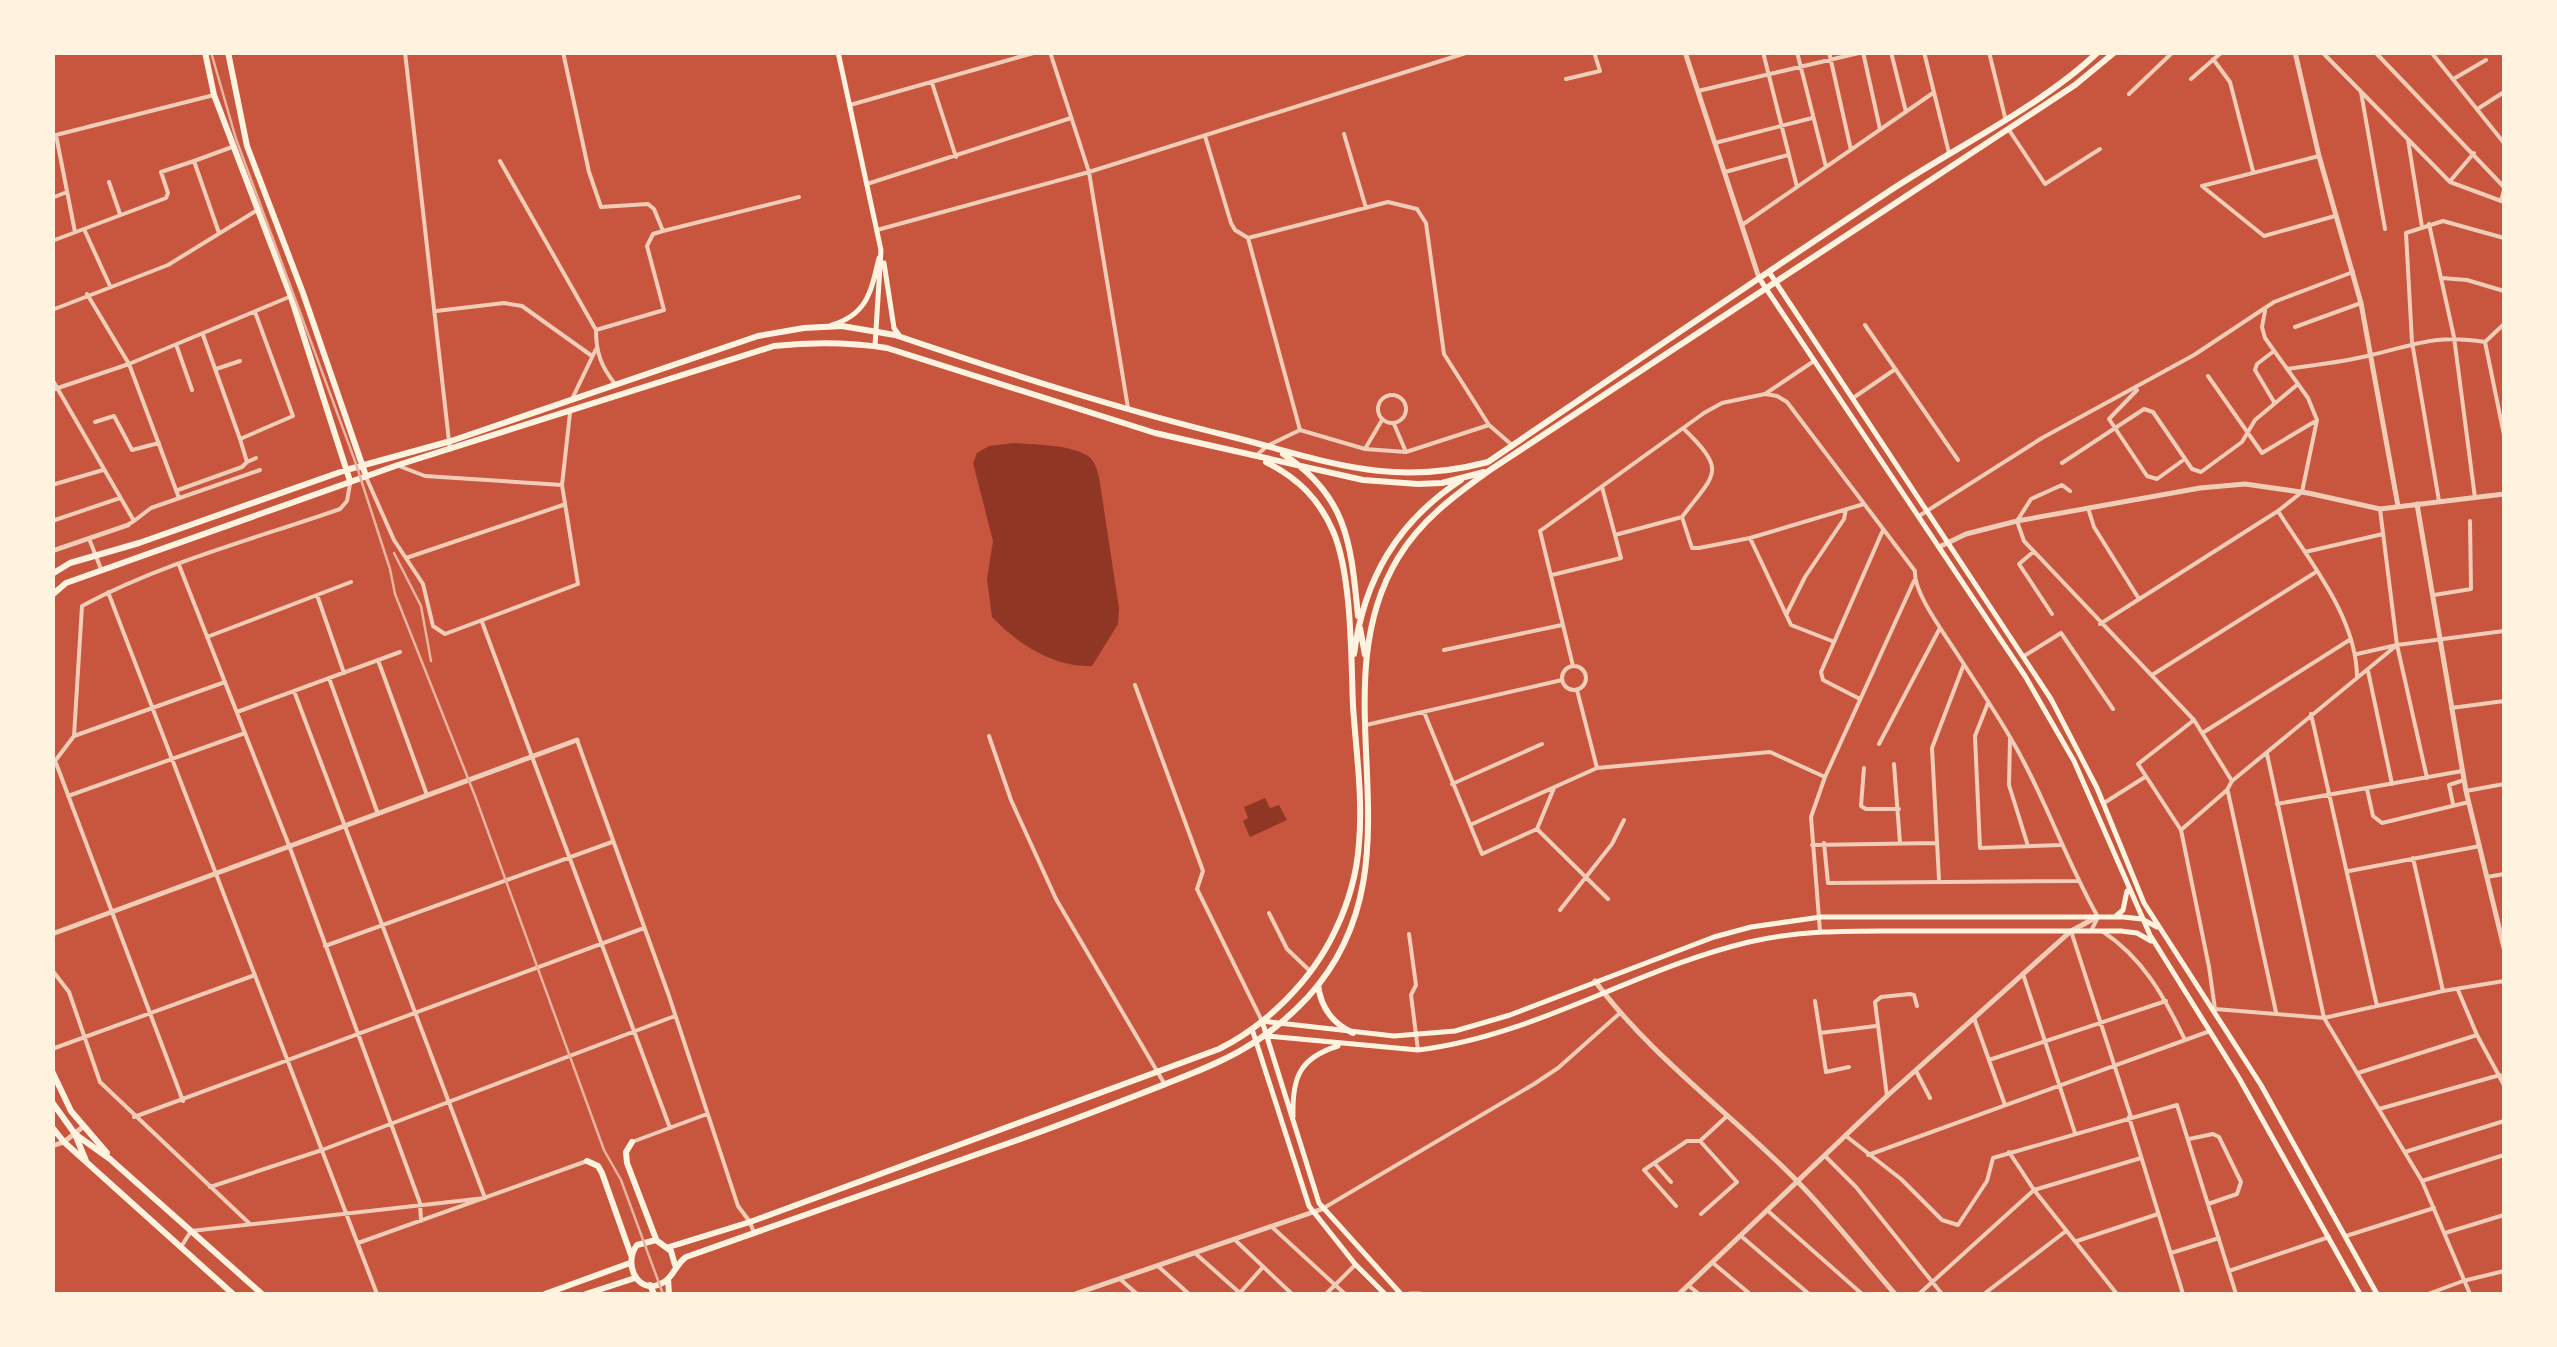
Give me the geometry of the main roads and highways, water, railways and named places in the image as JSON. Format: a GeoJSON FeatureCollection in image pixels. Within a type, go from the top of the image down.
{"type":"FeatureCollection","features":[{"type":"Feature","properties":{"kind":"main road"},"geometry":{"type":"LineString","coordinates":[[204,52],[214,95],[290,296],[350,482]]}},
{"type":"Feature","properties":{"kind":"main road"},"geometry":{"type":"LineString","coordinates":[[228,52],[248,146],[366,476]]}},
{"type":"Feature","properties":{"kind":"main road"},"geometry":{"type":"LineString","coordinates":[[838,52],[894,328],[901,338]]}},
{"type":"Feature","properties":{"kind":"main road"},"geometry":{"type":"LineString","coordinates":[[1366,661],[1377,606],[1396,560],[1426,522],[1512,445],[1768,272],[2079,71],[2098,52]]}},
{"type":"Feature","properties":{"kind":"main road"},"geometry":{"type":"LineString","coordinates":[[1352,665],[1358,620],[1382,561],[1423,507],[1776,283],[2075,85],[2115,52]]}},
{"type":"Feature","properties":{"kind":"main road"},"geometry":{"type":"LineString","coordinates":[[830,326],[856,315],[864,305],[881,250]]}},
{"type":"Feature","properties":{"kind":"main road"},"geometry":{"type":"LineString","coordinates":[[875,346],[881,250]]}},
{"type":"Feature","properties":{"kind":"main road"},"geometry":{"type":"LineString","coordinates":[[1768,272],[2024,656],[2069,731],[2104,803],[2144,904],[2214,1009],[2378,1294]]}},
{"type":"Feature","properties":{"kind":"main road"},"geometry":{"type":"LineString","coordinates":[[1759,278],[2055,726],[2155,944],[2210,1031],[2360,1294]]}},
{"type":"Feature","properties":{"kind":"main road"},"geometry":{"type":"LineString","coordinates":[[52,595],[66,583],[616,384],[758,336],[830,326],[878,331],[1129,411],[1296,456],[1393,474],[1489,466]]}},
{"type":"Feature","properties":{"kind":"main road"},"geometry":{"type":"LineString","coordinates":[[52,574],[70,563],[361,465],[450,446],[567,413],[774,346],[814,342],[875,346],[931,360],[1155,434],[1303,467],[1400,484],[1467,476]]}},
{"type":"Feature","properties":{"kind":"main road"},"geometry":{"type":"LineString","coordinates":[[669,1294],[668,1279],[674,1265],[686,1257],[1083,1117],[1236,1056],[1267,1036],[1318,986],[1346,941],[1364,882],[1370,829],[1366,661],[1344,522],[1325,490],[1303,467],[1266,446]]}},
{"type":"Feature","properties":{"kind":"main road"},"geometry":{"type":"LineString","coordinates":[[668,1248],[750,1222],[1218,1049],[1262,1021],[1310,971],[1336,930],[1356,871],[1360,818],[1342,562],[1334,534],[1308,490],[1286,472],[1256,456]]}},
{"type":"Feature","properties":{"kind":"main road"},"geometry":{"type":"LineString","coordinates":[[2114,917],[2123,910],[2127,888]]}},
{"type":"Feature","properties":{"kind":"main road"},"geometry":{"type":"LineString","coordinates":[[2129,932],[2139,926],[2144,904]]}},
{"type":"Feature","properties":{"kind":"main road"},"geometry":{"type":"LineString","coordinates":[[1262,1021],[1353,1033],[1415,1036],[1486,1023],[1714,937],[1751,927],[1821,917],[2114,917],[2142,919],[2158,927]]}},
{"type":"Feature","properties":{"kind":"main road"},"geometry":{"type":"LineString","coordinates":[[1267,1036],[1418,1050],[1458,1044],[1515,1029],[1720,950],[1820,931],[2137,932],[2155,944]]}},
{"type":"Feature","properties":{"kind":"main road"},"geometry":{"type":"LineString","coordinates":[[1318,986],[1325,1010],[1337,1024],[1353,1033]]}},
{"type":"Feature","properties":{"kind":"main road"},"geometry":{"type":"LineString","coordinates":[[1262,1021],[1322,1209],[1400,1294]]}},
{"type":"Feature","properties":{"kind":"main road"},"geometry":{"type":"LineString","coordinates":[[1252,1029],[1312,1212],[1385,1294]]}},
{"type":"Feature","properties":{"kind":"main road"},"geometry":{"type":"LineString","coordinates":[[1294,1124],[1292,1094],[1300,1071],[1321,1051],[1342,1045]]}},
{"type":"Feature","properties":{"kind":"main road"},"geometry":{"type":"LineString","coordinates":[[52,1072],[60,1092],[110,1159]]}},
{"type":"Feature","properties":{"kind":"main road"},"geometry":{"type":"LineString","coordinates":[[52,1102],[75,1134],[87,1164]]}},
{"type":"Feature","properties":{"kind":"main road"},"geometry":{"type":"LineString","coordinates":[[52,1127],[87,1164],[232,1294]]}},
{"type":"Feature","properties":{"kind":"main road"},"geometry":{"type":"LineString","coordinates":[[75,1134],[110,1159],[262,1294]]}},
{"type":"Feature","properties":{"kind":"main road"},"geometry":{"type":"LineString","coordinates":[[632,1142],[626,1152],[627,1162],[656,1240],[668,1248],[674,1265]]}},
{"type":"Feature","properties":{"kind":"main road"},"geometry":{"type":"LineString","coordinates":[[587,1161],[598,1166],[604,1176],[635,1278]]}},
{"type":"Feature","properties":{"kind":"main road"},"geometry":{"type":"LineString","coordinates":[[545,1294],[630,1259],[641,1242],[656,1240]]}},
{"type":"Feature","properties":{"kind":"main road"},"geometry":{"type":"LineString","coordinates":[[586,1294],[635,1278],[650,1285],[654,1294]]}},
{"type":"Feature","properties":{"kind":"main road"},"geometry":{"type":"LineString","coordinates":[[650,1285],[668,1279]]}},
{"type":"Feature","properties":{"kind":"tram line"},"geometry":{"type":"LineString","coordinates":[[211,52],[236,139],[355,461],[395,594],[475,796],[604,1150],[621,1180],[663,1294]]}},
{"type":"Feature","properties":{"kind":"tram line"},"geometry":{"type":"LineString","coordinates":[[394,553],[421,606],[431,661]]}}]}
